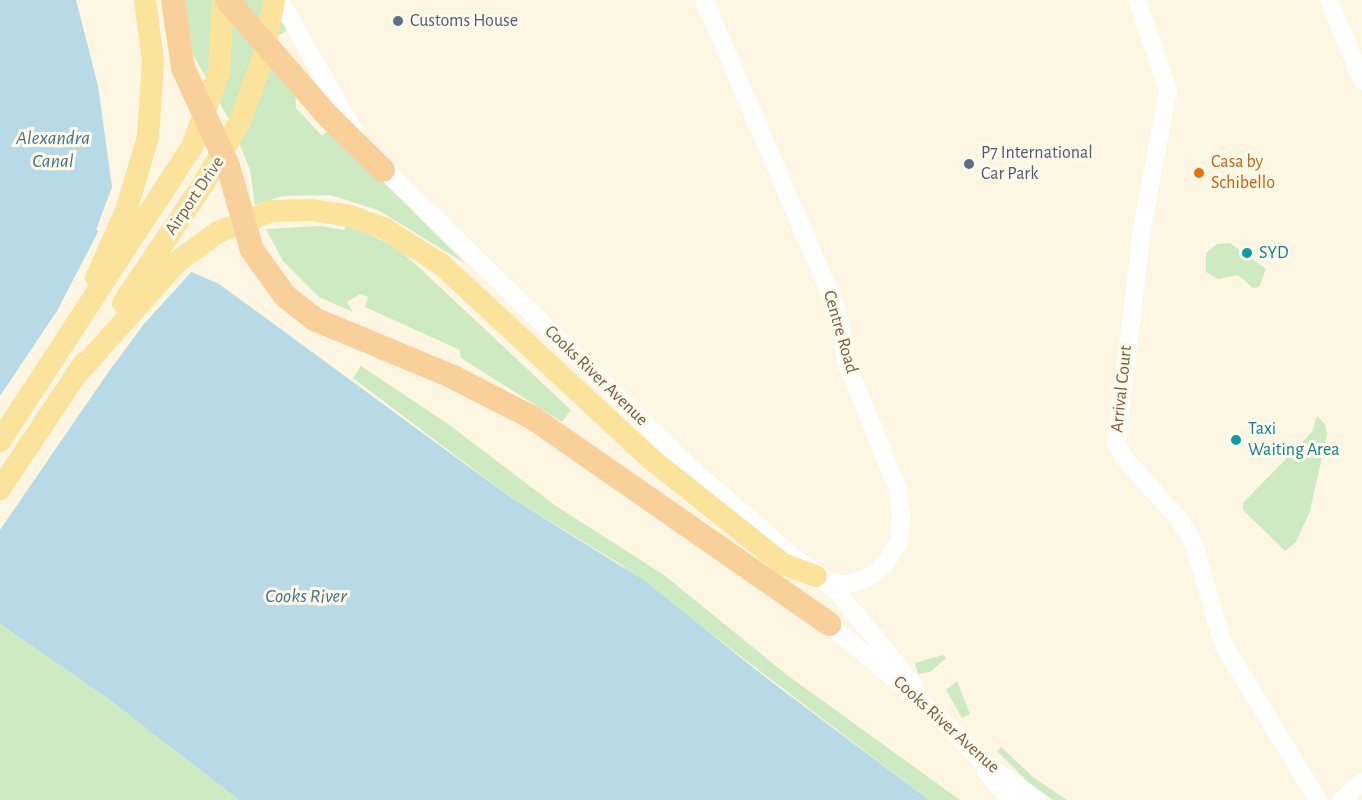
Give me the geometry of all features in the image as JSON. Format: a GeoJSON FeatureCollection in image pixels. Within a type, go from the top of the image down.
{"type":"FeatureCollection","features":[{"type":"Feature","properties":{"kind":"highway"},"geometry":{"type":"LineString","coordinates":[[173,0],[183,68],[228,165],[252,250],[285,296],[314,318],[453,377],[533,418],[829,624]]}},
{"type":"Feature","properties":{"kind":"highway"},"geometry":{"type":"LineString","coordinates":[[225,0],[328,116],[383,170]]}},
{"type":"Feature","properties":{"kind":"main road"},"geometry":{"type":"LineString","coordinates":[[54,359],[92,289],[136,184],[152,113],[153,61],[145,0]]}},
{"type":"Feature","properties":{"kind":"main road"},"geometry":{"type":"LineString","coordinates":[[0,441],[152,213],[196,138],[219,72],[225,0]]}},
{"type":"Feature","properties":{"kind":"main road","name":"Airport Drive"},"geometry":{"type":"LineString","coordinates":[[77,374],[226,149],[253,90],[274,0]]}},
{"type":"Feature","properties":{"kind":"main road"},"geometry":{"type":"LineString","coordinates":[[0,489],[77,374],[177,261],[218,232],[260,215],[298,209],[332,212],[385,229],[441,264],[531,346],[623,435],[783,564],[819,578]]}},
{"type":"Feature","properties":{"kind":"main road"},"geometry":{"type":"LineString","coordinates":[[531,346],[616,445],[792,587],[829,624]]}},
{"type":"Feature","properties":{"kind":"street","name":"Cooks River Avenue"},"geometry":{"type":"LineString","coordinates":[[280,0],[335,103],[383,170],[686,464],[839,594],[938,715],[982,761],[1037,800]]}},
{"type":"Feature","properties":{"kind":"street","name":"Centre Road"},"geometry":{"type":"LineString","coordinates":[[704,0],[837,310],[848,364],[900,499],[901,531],[886,563],[857,582],[819,578]]}},
{"type":"Feature","properties":{"kind":"street","name":"Arrival Court"},"geometry":{"type":"LineString","coordinates":[[1137,0],[1168,90],[1143,223],[1116,442],[1124,458],[1178,518],[1194,544],[1223,644],[1318,800]]}},
{"type":"Feature","properties":{"kind":"street"},"geometry":{"type":"LineString","coordinates":[[1329,0],[1362,80]]}},
{"type":"Feature","properties":{"kind":"street","name":"Cooks River Avenue"},"geometry":{"type":"LineString","coordinates":[[829,624],[938,715]]}},
{"type":"Feature","properties":{"kind":"street"},"geometry":{"type":"LineString","coordinates":[[982,761],[987,774],[1010,800]]}},
{"type":"Feature","properties":{"kind":"street"},"geometry":{"type":"LineString","coordinates":[[1342,800],[1362,782]]}},
{"type":"Feature","properties":{"kind":"green space"},"geometry":{"type":"Polygon","coordinates":[[[185,0],[215,0],[295,90],[296,108],[322,136],[330,129],[466,264],[378,210],[330,195],[283,196],[255,205],[250,170],[232,125],[193,54],[185,0]]]}},
{"type":"Feature","properties":{"kind":"green space"},"geometry":{"type":"Polygon","coordinates":[[[239,0],[272,0],[290,29],[274,38],[239,0]]]}},
{"type":"Feature","properties":{"kind":"green space"},"geometry":{"type":"Polygon","coordinates":[[[346,224],[396,247],[413,262],[571,410],[562,422],[461,358],[460,350],[365,307],[368,297],[360,294],[347,302],[353,312],[319,297],[283,261],[266,229],[321,226],[344,230],[346,224]]]}},
{"type":"Feature","properties":{"kind":"green space"},"geometry":{"type":"Polygon","coordinates":[[[1230,243],[1266,269],[1259,287],[1253,288],[1238,275],[1218,279],[1206,272],[1206,253],[1217,244],[1230,243]]]}},
{"type":"Feature","properties":{"kind":"green space"},"geometry":{"type":"Polygon","coordinates":[[[361,366],[448,424],[556,506],[664,575],[787,675],[960,800],[929,800],[620,564],[510,497],[353,378],[361,366]]]}},
{"type":"Feature","properties":{"kind":"green space"},"geometry":{"type":"Polygon","coordinates":[[[1317,416],[1325,424],[1327,435],[1310,511],[1296,542],[1285,551],[1243,510],[1243,503],[1312,432],[1317,416]]]}},
{"type":"Feature","properties":{"kind":"green space"},"geometry":{"type":"Polygon","coordinates":[[[0,624],[107,698],[239,800],[0,800],[0,624]]]}},
{"type":"Feature","properties":{"kind":"green space"},"geometry":{"type":"Polygon","coordinates":[[[943,655],[946,658],[930,672],[918,674],[915,663],[943,655]]]}},
{"type":"Feature","properties":{"kind":"green space"},"geometry":{"type":"Polygon","coordinates":[[[957,681],[970,714],[962,718],[946,690],[957,681]]]}},
{"type":"Feature","properties":{"kind":"green space"},"geometry":{"type":"Polygon","coordinates":[[[1001,747],[1033,777],[1067,800],[1053,800],[1028,782],[997,751],[1001,747]]]}},
{"type":"Feature","properties":{"kind":"water","name":"Cooks River"},"geometry":{"type":"Polygon","coordinates":[[[0,0],[76,0],[98,86],[112,187],[96,230],[219,284],[510,497],[645,581],[765,677],[929,800],[239,800],[107,698],[0,624],[0,0]]]}},
{"type":"Feature","properties":{"kind":"pier"},"geometry":{"type":"Polygon","coordinates":[[[100,228],[193,270],[144,324],[0,530],[0,396],[57,311],[100,228]]]}},
{"type":"Feature","properties":{"kind":"place","name":"Customs House"},"geometry":{"type":"Point","coordinates":[398,21]}},
{"type":"Feature","properties":{"kind":"place","name":"P7 International Car Park"},"geometry":{"type":"Point","coordinates":[969,164]}},
{"type":"Feature","properties":{"kind":"place","name":"Casa by Schibello"},"geometry":{"type":"Point","coordinates":[1199,173]}},
{"type":"Feature","properties":{"kind":"place","name":"SYD"},"geometry":{"type":"Point","coordinates":[1247,253]}},
{"type":"Feature","properties":{"kind":"place","name":"Taxi Waiting Area"},"geometry":{"type":"Point","coordinates":[1236,440]}},
{"type":"Feature","properties":{"kind":"water label","name":"Alexandra Canal"},"geometry":{"type":"Point","coordinates":[53,150]}}]}
